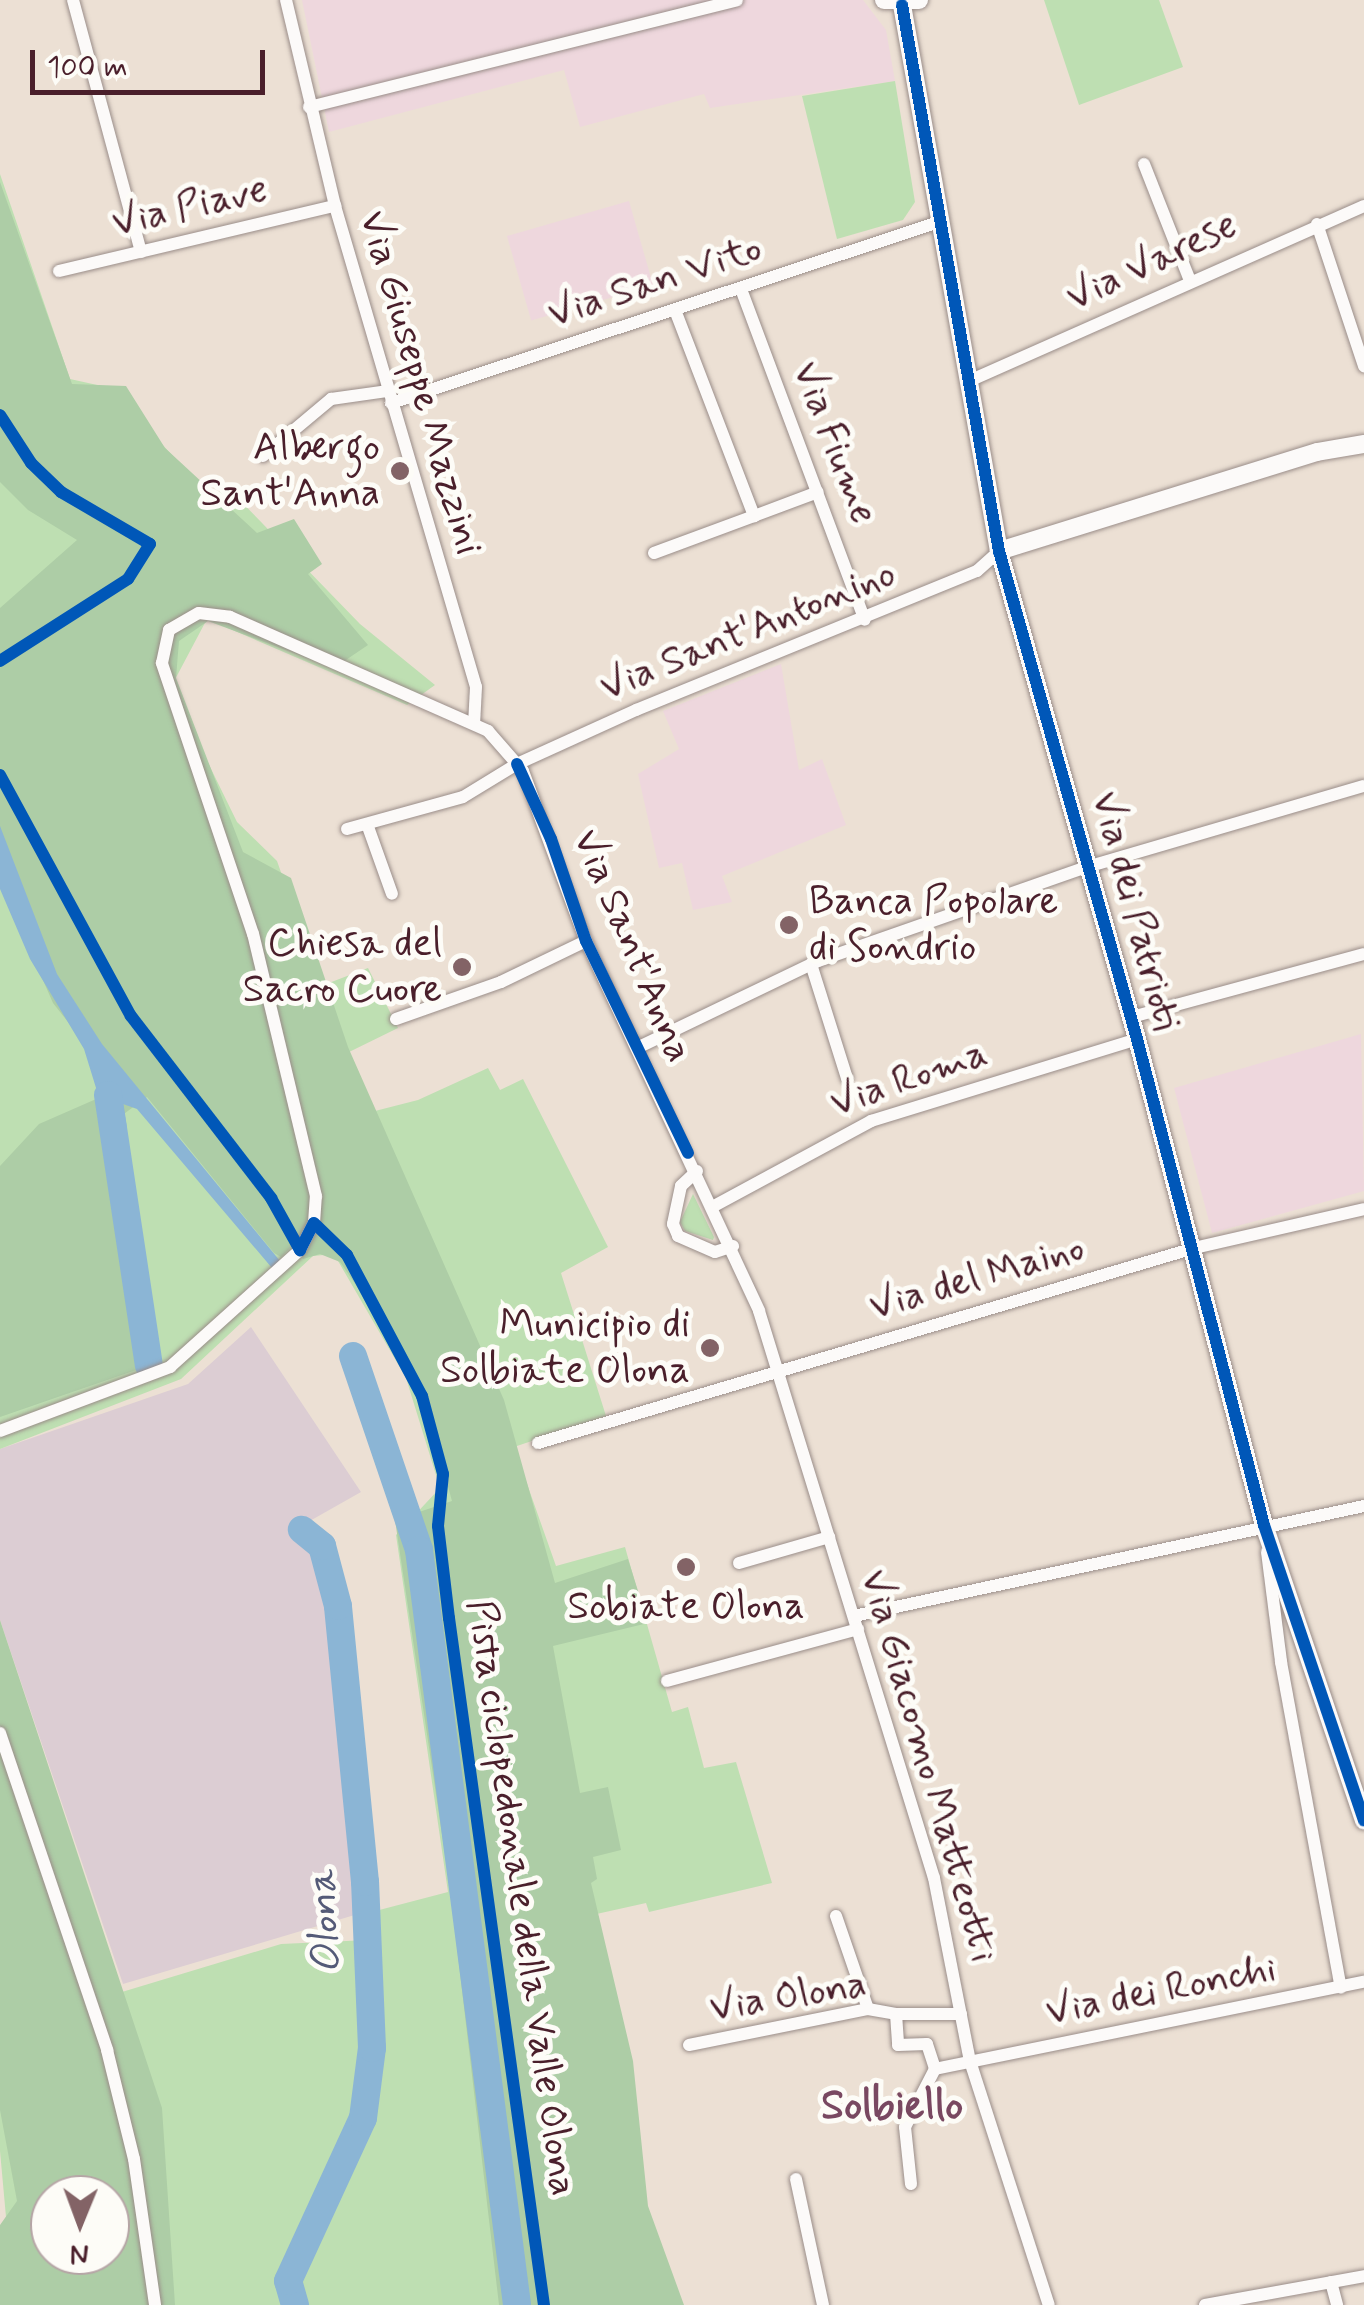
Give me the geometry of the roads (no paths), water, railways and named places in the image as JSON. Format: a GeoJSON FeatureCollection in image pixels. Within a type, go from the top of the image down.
{"type":"FeatureCollection","features":[{"type":"Feature","properties":{"kind":"street"},"geometry":{"type":"LineString","coordinates":[[73,0],[141,252]]}},
{"type":"Feature","properties":{"kind":"street","name":"Via Giuseppe Mazzini"},"geometry":{"type":"LineString","coordinates":[[286,0],[335,206],[476,687],[474,723]]}},
{"type":"Feature","properties":{"kind":"street"},"geometry":{"type":"LineString","coordinates":[[309,107],[737,0]]}},
{"type":"Feature","properties":{"kind":"street","name":"Via dei Patrioti"},"geometry":{"type":"LineString","coordinates":[[902,2],[1000,551],[1138,1039],[1264,1525],[1364,1821]]}},
{"type":"Feature","properties":{"kind":"street"},"geometry":{"type":"LineString","coordinates":[[1144,164],[1190,281]]}},
{"type":"Feature","properties":{"kind":"street","name":"Via Piave"},"geometry":{"type":"LineString","coordinates":[[59,271],[335,206]]}},
{"type":"Feature","properties":{"kind":"street","name":"Via Varese"},"geometry":{"type":"LineString","coordinates":[[969,381],[1364,206]]}},
{"type":"Feature","properties":{"kind":"street","name":"Via San Vito"},"geometry":{"type":"LineString","coordinates":[[262,456],[331,398],[390,397],[741,289],[939,222]]}},
{"type":"Feature","properties":{"kind":"street"},"geometry":{"type":"LineString","coordinates":[[1317,224],[1364,366]]}},
{"type":"Feature","properties":{"kind":"street","name":"Via Fiume"},"geometry":{"type":"LineString","coordinates":[[741,289],[865,620]]}},
{"type":"Feature","properties":{"kind":"street"},"geometry":{"type":"LineString","coordinates":[[675,310],[754,516]]}},
{"type":"Feature","properties":{"kind":"street"},"geometry":{"type":"LineString","coordinates":[[1000,551],[1316,452],[1364,444]]}},
{"type":"Feature","properties":{"kind":"street"},"geometry":{"type":"LineString","coordinates":[[654,553],[818,492]]}},
{"type":"Feature","properties":{"kind":"street","name":"Via Sant'Antonino"},"geometry":{"type":"LineString","coordinates":[[347,829],[463,797],[517,764],[772,653],[865,620],[977,570],[1000,551]]}},
{"type":"Feature","properties":{"kind":"street"},"geometry":{"type":"LineString","coordinates":[[0,1430],[138,1382],[194,1348],[300,1250],[314,1223],[316,1196],[253,934],[162,663],[164,640],[188,616],[220,614],[474,723],[517,764]]}},
{"type":"Feature","properties":{"kind":"street","name":"Via Sant'Anna"},"geometry":{"type":"LineString","coordinates":[[517,764],[552,839],[586,941],[714,1206]]}},
{"type":"Feature","properties":{"kind":"street"},"geometry":{"type":"LineString","coordinates":[[637,1048],[812,964],[1090,866],[1364,786]]}},
{"type":"Feature","properties":{"kind":"street"},"geometry":{"type":"LineString","coordinates":[[367,824],[392,894]]}},
{"type":"Feature","properties":{"kind":"street"},"geometry":{"type":"LineString","coordinates":[[396,1019],[501,982],[586,941]]}},
{"type":"Feature","properties":{"kind":"street"},"geometry":{"type":"LineString","coordinates":[[1132,1018],[1364,954]]}},
{"type":"Feature","properties":{"kind":"street"},"geometry":{"type":"LineString","coordinates":[[812,964],[847,1078]]}},
{"type":"Feature","properties":{"kind":"street","name":"Via Roma"},"geometry":{"type":"LineString","coordinates":[[714,1206],[871,1121],[1138,1039]]}},
{"type":"Feature","properties":{"kind":"street"},"geometry":{"type":"LineString","coordinates":[[697,1171],[680,1186],[672,1224],[678,1236],[715,1252],[733,1246]]}},
{"type":"Feature","properties":{"kind":"street","name":"Via Giacomo Matteotti"},"geometry":{"type":"LineString","coordinates":[[714,1206],[742,1264],[856,1622],[934,1878],[970,2060],[1049,2305]]}},
{"type":"Feature","properties":{"kind":"street","name":"Via del Maino"},"geometry":{"type":"LineString","coordinates":[[538,1443],[1194,1248],[1364,1209]]}},
{"type":"Feature","properties":{"kind":"street"},"geometry":{"type":"LineString","coordinates":[[667,1681],[856,1622],[1264,1525],[1364,1506]]}},
{"type":"Feature","properties":{"kind":"street"},"geometry":{"type":"LineString","coordinates":[[1264,1525],[1281,1662],[1341,1988]]}},
{"type":"Feature","properties":{"kind":"street","name":"Via Giacomo Matteotti"},"geometry":{"type":"LineString","coordinates":[[739,1563],[829,1536]]}},
{"type":"Feature","properties":{"kind":"street"},"geometry":{"type":"LineString","coordinates":[[1281,1662],[1308,1656]]}},
{"type":"Feature","properties":{"kind":"street"},"geometry":{"type":"LineString","coordinates":[[0,1733],[107,2050],[134,2159],[156,2305]]}},
{"type":"Feature","properties":{"kind":"street"},"geometry":{"type":"LineString","coordinates":[[836,1916],[868,2009]]}},
{"type":"Feature","properties":{"kind":"street","name":"Via dei Ronchi"},"geometry":{"type":"LineString","coordinates":[[935,2069],[1364,1982]]}},
{"type":"Feature","properties":{"kind":"street","name":"Via Olona"},"geometry":{"type":"LineString","coordinates":[[690,2045],[868,2009],[896,2014],[961,2014]]}},
{"type":"Feature","properties":{"kind":"street"},"geometry":{"type":"LineString","coordinates":[[896,2014],[898,2044],[928,2044],[935,2069],[905,2126],[911,2184]]}},
{"type":"Feature","properties":{"kind":"street"},"geometry":{"type":"LineString","coordinates":[[796,2179],[823,2305]]}},
{"type":"Feature","properties":{"kind":"street"},"geometry":{"type":"LineString","coordinates":[[1205,2305],[1364,2276]]}},
{"type":"Feature","properties":{"kind":"street"},"geometry":{"type":"LineString","coordinates":[[1331,2282],[1337,2305]]}},
{"type":"Feature","properties":{"kind":"water"},"geometry":{"type":"Polygon","coordinates":[[[0,826],[57,974],[102,1044],[280,1261],[272,1268],[137,1109],[123,1104],[127,1128],[109,1130],[84,1049],[30,959],[0,889],[0,826]]]}},
{"type":"Feature","properties":{"kind":"waterway","name":"Olona"},"geometry":{"type":"LineString","coordinates":[[108,1095],[149,1365]]}},
{"type":"Feature","properties":{"kind":"waterway","name":"Olona"},"geometry":{"type":"LineString","coordinates":[[353,1356],[419,1550],[517,2305]]}},
{"type":"Feature","properties":{"kind":"waterway","name":"Olona"},"geometry":{"type":"LineString","coordinates":[[295,2305],[288,2281],[363,2118],[372,2048],[365,1882],[338,1606],[322,1546],[302,1530]]}},
{"type":"Feature","properties":{"kind":"place","name":"Albergo Sant'Anna"},"geometry":{"type":"Point","coordinates":[400,471]}},
{"type":"Feature","properties":{"kind":"place","name":"Banca Popolare di Sondrio"},"geometry":{"type":"Point","coordinates":[789,925]}},
{"type":"Feature","properties":{"kind":"place","name":"Chiesa del Sacro Cuore"},"geometry":{"type":"Point","coordinates":[462,967]}},
{"type":"Feature","properties":{"kind":"place","name":"Municipio di Solbiate Olona"},"geometry":{"type":"Point","coordinates":[710,1348]}},
{"type":"Feature","properties":{"kind":"place","name":"Sobiate Olona"},"geometry":{"type":"Point","coordinates":[686,1567]}},
{"type":"Feature","properties":{"kind":"district","name":"Solbiello"},"geometry":{"type":"Point","coordinates":[892,2107]}}]}
